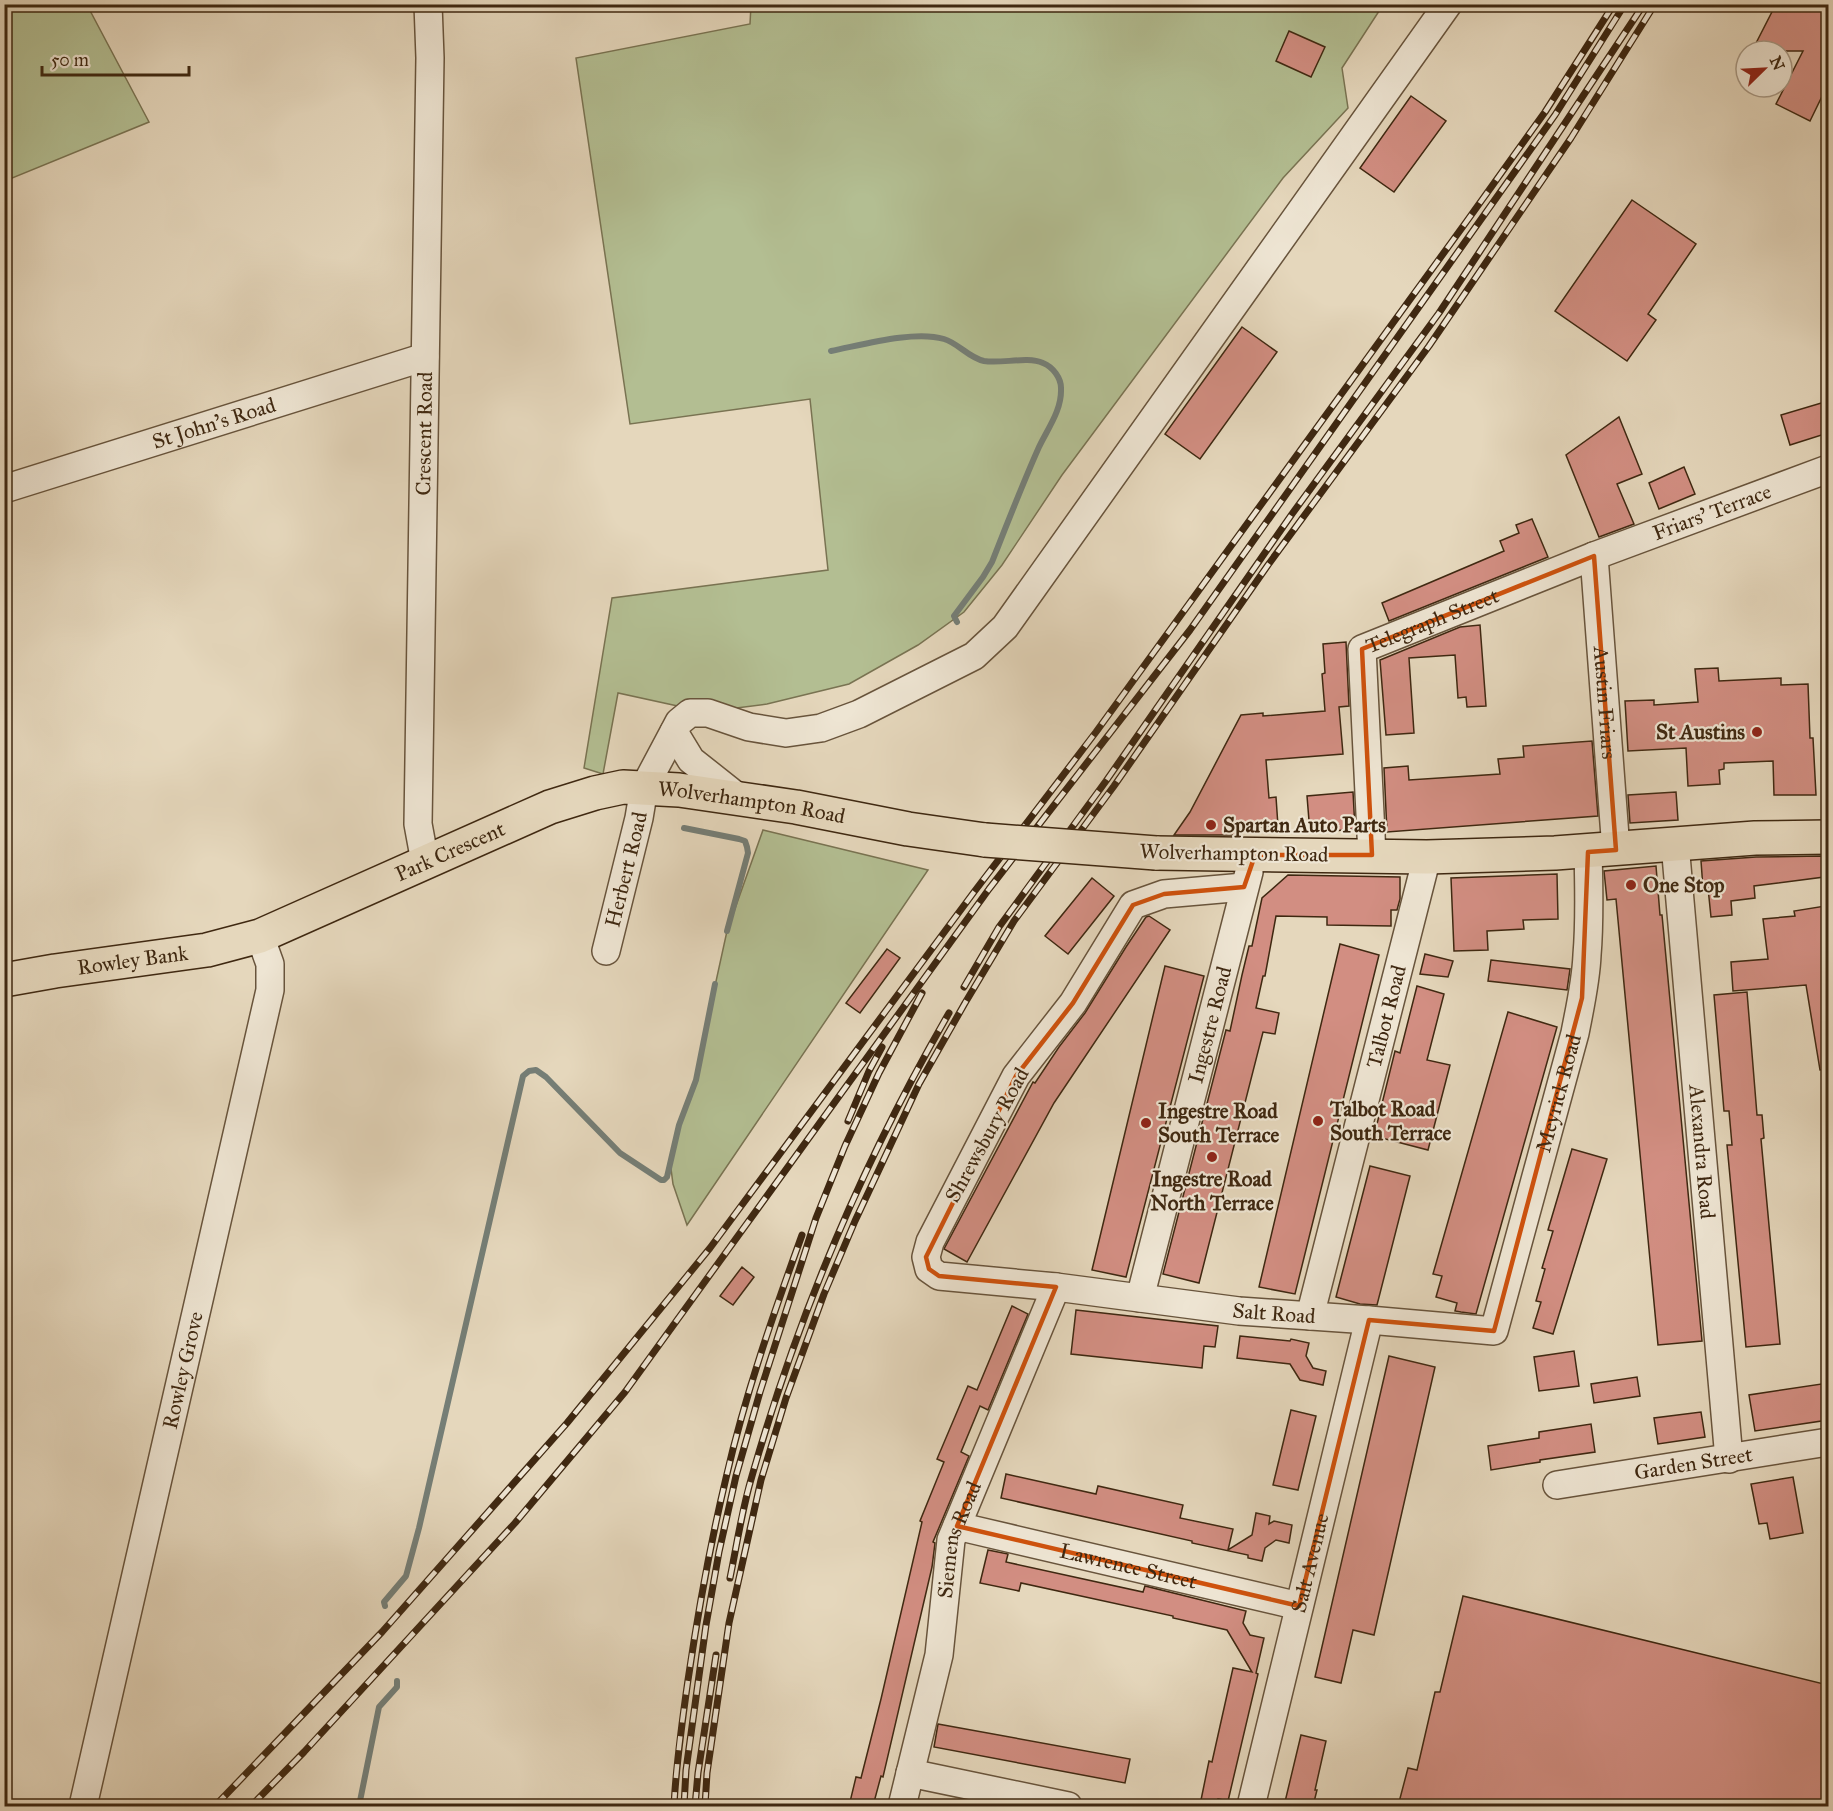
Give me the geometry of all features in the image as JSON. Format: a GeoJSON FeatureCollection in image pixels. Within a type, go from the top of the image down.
{"type":"FeatureCollection","features":[{"type":"Feature","properties":{"kind":"highway","name":"Park Crescent"},"geometry":{"type":"LineString","coordinates":[[260,936],[550,807],[623,787],[644,788]]}},
{"type":"Feature","properties":{"kind":"highway","name":"Wolverhampton Road"},"geometry":{"type":"LineString","coordinates":[[644,788],[739,798],[908,830],[985,840],[1156,853],[1427,856],[1602,851],[1755,838],[1828,839]]}},
{"type":"Feature","properties":{"kind":"highway","name":"Rowley Bank"},"geometry":{"type":"LineString","coordinates":[[4,980],[207,950],[260,936]]}},
{"type":"Feature","properties":{"kind":"street","name":"Crescent Road"},"geometry":{"type":"LineString","coordinates":[[425,862],[418,824],[430,58],[428,4]]}},
{"type":"Feature","properties":{"kind":"street","name":"Herbert Road"},"geometry":{"type":"LineString","coordinates":[[606,951],[639,818],[644,788],[679,722],[690,713],[708,713],[749,728],[786,733],[821,728],[859,714],[974,656],[1005,627],[1448,4]]}},
{"type":"Feature","properties":{"kind":"street","name":"St John's Road"},"geometry":{"type":"LineString","coordinates":[[4,489],[425,357]]}},
{"type":"Feature","properties":{"kind":"street","name":"Friars' Terrace"},"geometry":{"type":"LineString","coordinates":[[1594,556],[1828,469]]}},
{"type":"Feature","properties":{"kind":"street","name":"Austin Friars"},"geometry":{"type":"LineString","coordinates":[[1594,556],[1602,851]]}},
{"type":"Feature","properties":{"kind":"street","name":"Telegraph Street"},"geometry":{"type":"LineString","coordinates":[[1372,855],[1362,650],[1594,556]]}},
{"type":"Feature","properties":{"kind":"street"},"geometry":{"type":"LineString","coordinates":[[674,732],[691,760],[739,798]]}},
{"type":"Feature","properties":{"kind":"street","name":"Alexandra Road"},"geometry":{"type":"LineString","coordinates":[[1675,844],[1729,1458]]}},
{"type":"Feature","properties":{"kind":"street","name":"Meyrick Road"},"geometry":{"type":"LineString","coordinates":[[1494,1331],[1575,1033],[1587,957],[1589,916],[1602,851]]}},
{"type":"Feature","properties":{"kind":"street","name":"Ingestre Road"},"geometry":{"type":"LineString","coordinates":[[1140,1298],[1244,887],[1255,855]]}},
{"type":"Feature","properties":{"kind":"street","name":"Talbot Road"},"geometry":{"type":"LineString","coordinates":[[1310,1316],[1427,856]]}},
{"type":"Feature","properties":{"kind":"street","name":"Shrewsbury Road"},"geometry":{"type":"LineString","coordinates":[[1056,1287],[939,1276],[929,1269],[926,1257],[930,1242],[1016,1076],[1072,1003],[1133,905],[1164,894],[1244,887]]}},
{"type":"Feature","properties":{"kind":"street","name":"Rowley Grove"},"geometry":{"type":"LineString","coordinates":[[83,1806],[270,990],[270,964],[260,936]]}},
{"type":"Feature","properties":{"kind":"street","name":"Salt Road"},"geometry":{"type":"LineString","coordinates":[[1056,1287],[1239,1311],[1494,1331]]}},
{"type":"Feature","properties":{"kind":"street","name":"Siemens Road"},"geometry":{"type":"LineString","coordinates":[[902,1806],[939,1655],[951,1540],[1056,1287]]}},
{"type":"Feature","properties":{"kind":"street","name":"Salt Avenue"},"geometry":{"type":"LineString","coordinates":[[1251,1806],[1369,1320]]}},
{"type":"Feature","properties":{"kind":"street","name":"Garden Street"},"geometry":{"type":"LineString","coordinates":[[1557,1485],[1828,1442]]}},
{"type":"Feature","properties":{"kind":"street","name":"Lawrence Street"},"geometry":{"type":"LineString","coordinates":[[957,1526],[1299,1606]]}},
{"type":"Feature","properties":{"kind":"street"},"geometry":{"type":"LineString","coordinates":[[910,1773],[1068,1806]]}},
{"type":"Feature","properties":{"kind":"highlighted area"},"geometry":{"type":"Polygon","coordinates":[[[1594,556],[1616,850],[1588,852],[1582,998],[1494,1331],[1369,1320],[1299,1606],[957,1526],[1056,1287],[939,1276],[929,1269],[926,1257],[1016,1076],[1073,1003],[1133,905],[1164,894],[1244,887],[1255,855],[1372,855],[1362,649],[1594,556]]]}},
{"type":"Feature","properties":{"kind":"green space"},"geometry":{"type":"Polygon","coordinates":[[[4,5],[87,5],[149,122],[5,181],[4,5]]]}},
{"type":"Feature","properties":{"kind":"green space"},"geometry":{"type":"Polygon","coordinates":[[[751,5],[1383,5],[1342,68],[1348,108],[1283,178],[1062,475],[1002,565],[964,612],[918,645],[849,684],[767,704],[705,712],[618,693],[603,774],[584,768],[612,598],[828,570],[810,399],[630,424],[576,58],[750,24],[751,5]]]}},
{"type":"Feature","properties":{"kind":"green space"},"geometry":{"type":"Polygon","coordinates":[[[763,830],[928,870],[687,1225],[673,1184],[670,1161],[679,1125],[696,1080],[727,931],[763,830]]]}},
{"type":"Feature","properties":{"kind":"building"},"geometry":{"type":"Polygon","coordinates":[[[1776,4],[1828,4],[1828,84],[1810,121],[1776,104],[1779,99],[1794,99],[1794,69],[1803,51],[1794,51],[1794,39],[1758,39],[1776,4]]]}},
{"type":"Feature","properties":{"kind":"building"},"geometry":{"type":"Polygon","coordinates":[[[1289,31],[1325,47],[1311,77],[1276,61],[1289,31]]]}},
{"type":"Feature","properties":{"kind":"building"},"geometry":{"type":"Polygon","coordinates":[[[1411,96],[1446,121],[1394,192],[1360,168],[1411,96]]]}},
{"type":"Feature","properties":{"kind":"building"},"geometry":{"type":"Polygon","coordinates":[[[1632,200],[1696,244],[1648,314],[1656,320],[1627,361],[1555,311],[1632,200]]]}},
{"type":"Feature","properties":{"kind":"building"},"geometry":{"type":"Polygon","coordinates":[[[1242,327],[1277,352],[1200,459],[1165,434],[1242,327]]]}},
{"type":"Feature","properties":{"kind":"building"},"geometry":{"type":"Polygon","coordinates":[[[1828,401],[1828,433],[1790,445],[1781,415],[1828,401]]]}},
{"type":"Feature","properties":{"kind":"building"},"geometry":{"type":"Polygon","coordinates":[[[1619,417],[1642,474],[1617,484],[1634,524],[1599,537],[1566,455],[1619,417]]]}},
{"type":"Feature","properties":{"kind":"building"},"geometry":{"type":"Polygon","coordinates":[[[1684,467],[1695,494],[1659,509],[1649,483],[1684,467]]]}},
{"type":"Feature","properties":{"kind":"building"},"geometry":{"type":"Polygon","coordinates":[[[1532,519],[1548,557],[1389,621],[1382,603],[1504,551],[1500,541],[1519,533],[1516,525],[1532,519]]]}},
{"type":"Feature","properties":{"kind":"building"},"geometry":{"type":"Polygon","coordinates":[[[1480,625],[1486,706],[1467,707],[1466,697],[1458,698],[1455,655],[1409,658],[1414,733],[1386,735],[1380,660],[1460,627],[1480,625]]]}},
{"type":"Feature","properties":{"kind":"building"},"geometry":{"type":"Polygon","coordinates":[[[1346,642],[1349,706],[1339,707],[1343,754],[1266,760],[1269,798],[1276,797],[1278,826],[1240,829],[1240,835],[1174,835],[1190,812],[1241,715],[1263,713],[1263,716],[1325,711],[1322,674],[1325,673],[1323,644],[1346,642]]]}},
{"type":"Feature","properties":{"kind":"building"},"geometry":{"type":"Polygon","coordinates":[[[1718,668],[1719,681],[1781,678],[1781,685],[1808,684],[1810,738],[1813,738],[1816,795],[1774,795],[1773,761],[1724,763],[1724,769],[1719,770],[1720,784],[1688,786],[1686,748],[1628,751],[1625,701],[1654,700],[1654,705],[1698,702],[1695,669],[1718,668]]]}},
{"type":"Feature","properties":{"kind":"building"},"geometry":{"type":"Polygon","coordinates":[[[1592,741],[1598,816],[1387,832],[1384,768],[1408,766],[1409,780],[1500,774],[1498,759],[1524,757],[1523,746],[1592,741]]]}},
{"type":"Feature","properties":{"kind":"building"},"geometry":{"type":"Polygon","coordinates":[[[1353,792],[1355,829],[1310,833],[1307,796],[1353,792]]]}},
{"type":"Feature","properties":{"kind":"building"},"geometry":{"type":"Polygon","coordinates":[[[1676,792],[1678,820],[1630,823],[1628,795],[1676,792]]]}},
{"type":"Feature","properties":{"kind":"building"},"geometry":{"type":"Polygon","coordinates":[[[1822,856],[1824,877],[1754,886],[1755,898],[1731,901],[1732,915],[1711,917],[1708,888],[1703,888],[1701,861],[1822,856]]]}},
{"type":"Feature","properties":{"kind":"building"},"geometry":{"type":"Polygon","coordinates":[[[1656,866],[1702,1341],[1658,1345],[1616,899],[1607,900],[1604,871],[1656,866]]]}},
{"type":"Feature","properties":{"kind":"building"},"geometry":{"type":"Polygon","coordinates":[[[1557,874],[1558,919],[1523,920],[1524,929],[1487,931],[1488,950],[1454,951],[1451,878],[1557,874]]]}},
{"type":"Feature","properties":{"kind":"building"},"geometry":{"type":"Polygon","coordinates":[[[1288,875],[1400,877],[1400,899],[1397,910],[1391,910],[1391,926],[1327,925],[1327,917],[1276,916],[1265,976],[1263,976],[1256,1008],[1279,1013],[1275,1034],[1263,1032],[1199,1283],[1163,1274],[1226,1030],[1230,1031],[1262,898],[1288,875]]]}},
{"type":"Feature","properties":{"kind":"building"},"geometry":{"type":"Polygon","coordinates":[[[1092,878],[1114,896],[1068,954],[1045,936],[1092,878]]]}},
{"type":"Feature","properties":{"kind":"building"},"geometry":{"type":"Polygon","coordinates":[[[1825,906],[1828,929],[1828,1069],[1820,1070],[1806,985],[1733,991],[1731,962],[1768,959],[1763,919],[1795,916],[1794,911],[1825,906]]]}},
{"type":"Feature","properties":{"kind":"building"},"geometry":{"type":"Polygon","coordinates":[[[1149,916],[1170,930],[1054,1103],[967,1262],[944,1249],[1033,1082],[1035,1083],[1085,1013],[1126,947],[1146,917],[1149,916]]]}},
{"type":"Feature","properties":{"kind":"building","name":"Talbot Road South Terrace"},"geometry":{"type":"Polygon","coordinates":[[[1340,944],[1379,955],[1295,1294],[1259,1287],[1340,944]]]}},
{"type":"Feature","properties":{"kind":"building"},"geometry":{"type":"Polygon","coordinates":[[[887,949],[900,958],[860,1013],[846,1003],[887,949]]]}},
{"type":"Feature","properties":{"kind":"building"},"geometry":{"type":"Polygon","coordinates":[[[1425,954],[1453,961],[1448,977],[1420,974],[1425,954]]]}},
{"type":"Feature","properties":{"kind":"building"},"geometry":{"type":"Polygon","coordinates":[[[1491,960],[1570,969],[1567,990],[1488,981],[1491,960]]]}},
{"type":"Feature","properties":{"kind":"building","name":"Ingestre Road South Terrace"},"geometry":{"type":"Polygon","coordinates":[[[1165,966],[1204,976],[1126,1277],[1092,1270],[1165,966]]]}},
{"type":"Feature","properties":{"kind":"building"},"geometry":{"type":"Polygon","coordinates":[[[1417,986],[1444,994],[1427,1060],[1450,1065],[1428,1150],[1374,1136],[1395,1051],[1400,1053],[1417,986]]]}},
{"type":"Feature","properties":{"kind":"building"},"geometry":{"type":"Polygon","coordinates":[[[1747,992],[1757,1115],[1762,1115],[1764,1138],[1761,1139],[1780,1344],[1746,1347],[1727,1145],[1732,1145],[1729,1111],[1724,1111],[1714,995],[1747,992]]]}},
{"type":"Feature","properties":{"kind":"building"},"geometry":{"type":"Polygon","coordinates":[[[1508,1012],[1557,1027],[1476,1314],[1455,1311],[1457,1303],[1436,1297],[1442,1276],[1433,1274],[1508,1012]]]}},
{"type":"Feature","properties":{"kind":"building"},"geometry":{"type":"Polygon","coordinates":[[[1572,1149],[1607,1159],[1553,1334],[1533,1328],[1541,1302],[1536,1301],[1545,1269],[1542,1268],[1553,1231],[1548,1230],[1572,1149]]]}},
{"type":"Feature","properties":{"kind":"building"},"geometry":{"type":"Polygon","coordinates":[[[1370,1166],[1410,1176],[1377,1305],[1360,1304],[1336,1297],[1370,1166]]]}},
{"type":"Feature","properties":{"kind":"building"},"geometry":{"type":"Polygon","coordinates":[[[742,1267],[754,1277],[733,1305],[720,1296],[742,1267]]]}},
{"type":"Feature","properties":{"kind":"building"},"geometry":{"type":"Polygon","coordinates":[[[1012,1306],[1028,1314],[988,1410],[980,1406],[961,1452],[969,1456],[933,1542],[935,1543],[932,1567],[883,1777],[881,1776],[873,1806],[849,1806],[856,1777],[861,1778],[881,1699],[922,1522],[920,1521],[944,1462],[937,1459],[968,1386],[977,1390],[1012,1306]]]}},
{"type":"Feature","properties":{"kind":"building"},"geometry":{"type":"Polygon","coordinates":[[[1076,1310],[1218,1326],[1215,1347],[1204,1346],[1202,1368],[1071,1354],[1076,1310]]]}},
{"type":"Feature","properties":{"kind":"building"},"geometry":{"type":"Polygon","coordinates":[[[1240,1336],[1290,1341],[1291,1339],[1309,1343],[1306,1356],[1313,1368],[1326,1371],[1323,1385],[1300,1380],[1290,1364],[1237,1358],[1240,1336]]]}},
{"type":"Feature","properties":{"kind":"building"},"geometry":{"type":"Polygon","coordinates":[[[1574,1351],[1579,1386],[1539,1391],[1534,1357],[1574,1351]]]}},
{"type":"Feature","properties":{"kind":"building"},"geometry":{"type":"Polygon","coordinates":[[[1389,1356],[1435,1367],[1374,1635],[1353,1630],[1341,1683],[1315,1677],[1389,1356]]]}},
{"type":"Feature","properties":{"kind":"building"},"geometry":{"type":"Polygon","coordinates":[[[1637,1377],[1640,1396],[1594,1403],[1591,1384],[1637,1377]]]}},
{"type":"Feature","properties":{"kind":"building"},"geometry":{"type":"Polygon","coordinates":[[[1828,1383],[1828,1420],[1755,1431],[1749,1395],[1828,1383]]]}},
{"type":"Feature","properties":{"kind":"building"},"geometry":{"type":"Polygon","coordinates":[[[1291,1410],[1316,1416],[1298,1490],[1273,1485],[1291,1410]]]}},
{"type":"Feature","properties":{"kind":"building"},"geometry":{"type":"Polygon","coordinates":[[[1701,1412],[1705,1437],[1658,1444],[1654,1418],[1701,1412]]]}},
{"type":"Feature","properties":{"kind":"building"},"geometry":{"type":"Polygon","coordinates":[[[1591,1424],[1595,1452],[1491,1470],[1488,1446],[1539,1438],[1539,1432],[1591,1424]]]}},
{"type":"Feature","properties":{"kind":"building"},"geometry":{"type":"Polygon","coordinates":[[[1006,1474],[1096,1494],[1098,1486],[1183,1505],[1180,1518],[1233,1529],[1228,1550],[1252,1535],[1256,1513],[1270,1516],[1269,1524],[1274,1521],[1292,1525],[1289,1543],[1276,1540],[1265,1548],[1262,1561],[1248,1558],[1248,1555],[1192,1543],[1192,1541],[1001,1498],[1006,1474]]]}},
{"type":"Feature","properties":{"kind":"building"},"geometry":{"type":"Polygon","coordinates":[[[1793,1477],[1803,1533],[1770,1539],[1767,1523],[1759,1524],[1751,1484],[1793,1477]]]}},
{"type":"Feature","properties":{"kind":"building"},"geometry":{"type":"Polygon","coordinates":[[[988,1550],[1008,1554],[1006,1562],[1143,1592],[1145,1586],[1246,1611],[1243,1623],[1250,1635],[1264,1638],[1256,1673],[1258,1674],[1228,1801],[1218,1799],[1217,1803],[1201,1800],[1233,1668],[1252,1672],[1227,1630],[1021,1583],[1019,1591],[980,1583],[988,1550]]]}},
{"type":"Feature","properties":{"kind":"building"},"geometry":{"type":"Polygon","coordinates":[[[1463,1596],[1828,1685],[1828,1806],[1398,1806],[1408,1768],[1417,1770],[1435,1692],[1440,1692],[1463,1596]]]}},
{"type":"Feature","properties":{"kind":"building"},"geometry":{"type":"Polygon","coordinates":[[[938,1724],[1130,1759],[1125,1783],[934,1747],[938,1724]]]}},
{"type":"Feature","properties":{"kind":"building"},"geometry":{"type":"Polygon","coordinates":[[[1301,1735],[1326,1741],[1315,1790],[1317,1790],[1313,1806],[1284,1806],[1301,1735]]]}},
{"type":"Feature","properties":{"kind":"waterway"},"geometry":{"type":"LineString","coordinates":[[831,351],[888,339],[932,337],[949,341],[973,357],[984,361],[1037,361],[1050,367],[1058,377],[1061,384],[1061,396],[1057,411],[1039,447],[992,562],[954,616],[957,622]]}},
{"type":"Feature","properties":{"kind":"waterway"},"geometry":{"type":"LineString","coordinates":[[684,828],[745,841],[748,853],[727,931]]}},
{"type":"Feature","properties":{"kind":"waterway"},"geometry":{"type":"LineString","coordinates":[[385,1606],[384,1602],[406,1576],[419,1528],[523,1076],[529,1071],[536,1070],[546,1077],[620,1153],[664,1180],[667,1177],[679,1125],[696,1080],[715,984]]}},
{"type":"Feature","properties":{"kind":"waterway"},"geometry":{"type":"LineString","coordinates":[[359,1806],[379,1707],[397,1687],[397,1681]]}},
{"type":"Feature","properties":{"kind":"railway"},"geometry":{"type":"LineString","coordinates":[[215,1806],[382,1632],[567,1423],[710,1248],[974,892],[1096,732],[1545,112],[1614,4]]}},
{"type":"Feature","properties":{"kind":"railway"},"geometry":{"type":"LineString","coordinates":[[251,1806],[304,1752],[515,1523],[625,1392],[989,889],[1190,630],[1555,115],[1625,4]]}},
{"type":"Feature","properties":{"kind":"railway"},"geometry":{"type":"LineString","coordinates":[[964,987],[999,927],[1106,781],[1292,514],[1439,313],[1644,4]]}},
{"type":"Feature","properties":{"kind":"railway"},"geometry":{"type":"LineString","coordinates":[[705,1806],[707,1773],[729,1623],[761,1480],[786,1398],[824,1294],[855,1221],[919,1084],[1014,921],[1114,786],[1268,565],[1429,346],[1571,138],[1655,4]]}},
{"type":"Feature","properties":{"kind":"railway"},"geometry":{"type":"LineString","coordinates":[[684,1806],[686,1770],[706,1625],[719,1552],[736,1476],[760,1392],[816,1218],[845,1146],[879,1073],[922,993]]}},
{"type":"Feature","properties":{"kind":"railway"},"geometry":{"type":"LineString","coordinates":[[730,1578],[752,1476],[790,1356],[812,1297],[836,1238],[889,1124],[949,1013]]}},
{"type":"Feature","properties":{"kind":"railway"},"geometry":{"type":"LineString","coordinates":[[848,1121],[882,1047]]}},
{"type":"Feature","properties":{"kind":"railway"},"geometry":{"type":"LineString","coordinates":[[674,1806],[679,1743],[692,1655],[720,1503],[751,1386],[802,1235]]}},
{"type":"Feature","properties":{"kind":"railway"},"geometry":{"type":"LineString","coordinates":[[695,1806],[716,1655]]}},
{"type":"Feature","properties":{"kind":"place","name":"St Austins"},"geometry":{"type":"Point","coordinates":[1757,732]}},
{"type":"Feature","properties":{"kind":"place","name":"Spartan Auto Parts"},"geometry":{"type":"Point","coordinates":[1211,825]}},
{"type":"Feature","properties":{"kind":"place","name":"One Stop"},"geometry":{"type":"Point","coordinates":[1631,885]}},
{"type":"Feature","properties":{"kind":"place","name":"Talbot Road South Terrace"},"geometry":{"type":"Point","coordinates":[1318,1121]}},
{"type":"Feature","properties":{"kind":"place","name":"Ingestre Road South Terrace"},"geometry":{"type":"Point","coordinates":[1146,1123]}},
{"type":"Feature","properties":{"kind":"place","name":"Ingestre Road North Terrace"},"geometry":{"type":"Point","coordinates":[1212,1157]}}]}
